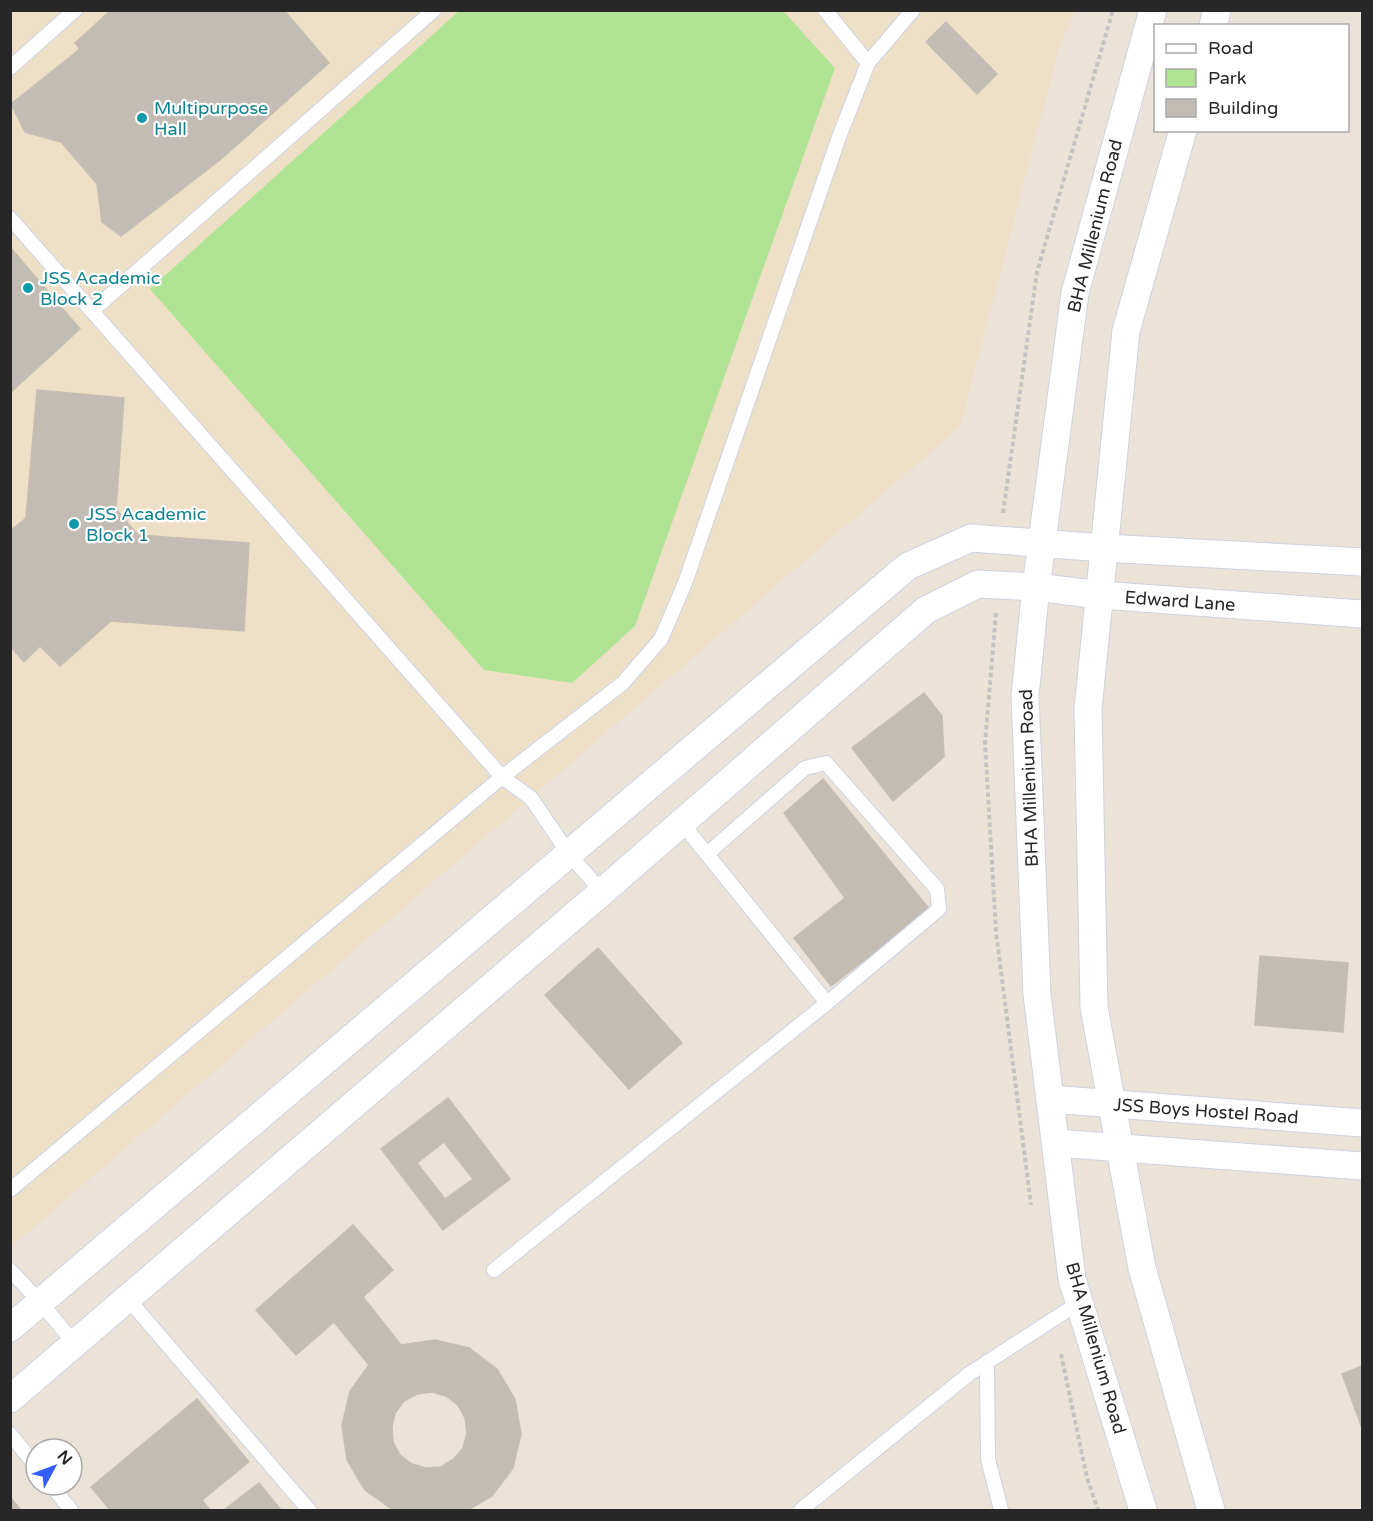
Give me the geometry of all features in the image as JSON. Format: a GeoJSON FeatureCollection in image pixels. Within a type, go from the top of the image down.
{"type":"FeatureCollection","features":[{"type":"Feature","properties":{"kind":"street","name":"BHA Millenium Road"},"geometry":{"type":"LineString","coordinates":[[1143,1510],[1072,1279],[1037,994],[1025,696],[1036,587],[1044,543],[1075,293],[1152,10]]}},
{"type":"Feature","properties":{"kind":"street"},"geometry":{"type":"LineString","coordinates":[[1182,132],[1126,331],[1088,709],[1094,1007],[1142,1268],[1210,1510]]}},
{"type":"Feature","properties":{"kind":"street"},"geometry":{"type":"LineString","coordinates":[[10,1328],[908,566],[971,538],[1104,548],[1362,562]]}},
{"type":"Feature","properties":{"kind":"street","name":"Edward Lane"},"geometry":{"type":"LineString","coordinates":[[10,1399],[602,892],[926,610],[978,584],[1362,614]]}},
{"type":"Feature","properties":{"kind":"street","name":"JSS Boys Hostel Road"},"geometry":{"type":"LineString","coordinates":[[1050,1099],[1362,1123]]}},
{"type":"Feature","properties":{"kind":"street"},"geometry":{"type":"LineString","coordinates":[[1056,1143],[1362,1166]]}},
{"type":"Feature","properties":{"kind":"lane"},"geometry":{"type":"LineString","coordinates":[[10,68],[75,10]]}},
{"type":"Feature","properties":{"kind":"lane"},"geometry":{"type":"LineString","coordinates":[[92,311],[435,10]]}},
{"type":"Feature","properties":{"kind":"lane"},"geometry":{"type":"LineString","coordinates":[[825,10],[868,63]]}},
{"type":"Feature","properties":{"kind":"lane"},"geometry":{"type":"LineString","coordinates":[[10,1190],[502,777],[623,683],[661,639],[685,584],[839,137],[868,63],[914,10]]}},
{"type":"Feature","properties":{"kind":"lane"},"geometry":{"type":"LineString","coordinates":[[10,218],[502,777],[531,798],[569,854],[602,892]]}},
{"type":"Feature","properties":{"kind":"lane"},"geometry":{"type":"LineString","coordinates":[[494,1270],[827,1004],[939,909],[937,889],[826,764],[805,768],[707,854]]}},
{"type":"Feature","properties":{"kind":"lane"},"geometry":{"type":"LineString","coordinates":[[681,822],[827,1004]]}},
{"type":"Feature","properties":{"kind":"lane"},"geometry":{"type":"LineString","coordinates":[[10,1270],[75,1344]]}},
{"type":"Feature","properties":{"kind":"lane"},"geometry":{"type":"LineString","coordinates":[[128,1299],[309,1510]]}},
{"type":"Feature","properties":{"kind":"lane"},"geometry":{"type":"LineString","coordinates":[[801,1510],[987,1362],[1080,1302]]}},
{"type":"Feature","properties":{"kind":"lane"},"geometry":{"type":"LineString","coordinates":[[987,1362],[988,1459],[1001,1510]]}},
{"type":"Feature","properties":{"kind":"lane"},"geometry":{"type":"LineString","coordinates":[[10,1434],[24,1451]]}},
{"type":"Feature","properties":{"kind":"lane"},"geometry":{"type":"LineString","coordinates":[[61,1497],[72,1510]]}},
{"type":"Feature","properties":{"kind":"path"},"geometry":{"type":"LineString","coordinates":[[999,540],[1037,272],[1113,10]]}},
{"type":"Feature","properties":{"kind":"shaded area"},"geometry":{"type":"Polygon","coordinates":[[[11,11],[1075,11],[1060,44],[960,427],[11,1247],[11,11]]]}},
{"type":"Feature","properties":{"kind":"green space"},"geometry":{"type":"Polygon","coordinates":[[[459,11],[783,11],[835,68],[635,626],[572,683],[484,670],[150,289],[459,11]]]}},
{"type":"Feature","properties":{"kind":"building","name":"Multipurpose Hall"},"geometry":{"type":"Polygon","coordinates":[[[111,10],[284,10],[329,63],[220,160],[121,236],[102,222],[97,184],[61,142],[25,132],[11,104],[80,49],[75,43],[111,10]]]}},
{"type":"Feature","properties":{"kind":"building"},"geometry":{"type":"Polygon","coordinates":[[[946,22],[997,74],[977,94],[926,42],[946,22]]]}},
{"type":"Feature","properties":{"kind":"building","name":"JSS Academic Block 2"},"geometry":{"type":"Polygon","coordinates":[[[10,247],[80,329],[10,393],[10,247]]]}},
{"type":"Feature","properties":{"kind":"building","name":"JSS Academic Block 1"},"geometry":{"type":"Polygon","coordinates":[[[37,390],[124,398],[116,509],[138,535],[249,543],[244,631],[111,621],[60,666],[40,646],[24,662],[10,646],[10,531],[26,518],[37,390]]]}},
{"type":"Feature","properties":{"kind":"building"},"geometry":{"type":"Polygon","coordinates":[[[924,693],[942,716],[944,757],[893,801],[852,748],[924,693]]]}},
{"type":"Feature","properties":{"kind":"building"},"geometry":{"type":"Polygon","coordinates":[[[823,779],[930,910],[831,986],[794,938],[845,898],[784,813],[823,779]]]}},
{"type":"Feature","properties":{"kind":"building"},"geometry":{"type":"Polygon","coordinates":[[[598,948],[682,1043],[629,1089],[545,995],[598,948]]]}},
{"type":"Feature","properties":{"kind":"building"},"geometry":{"type":"Polygon","coordinates":[[[1260,956],[1348,963],[1343,1032],[1255,1025],[1260,956]]]}},
{"type":"Feature","properties":{"kind":"building"},"geometry":{"type":"Polygon","coordinates":[[[448,1098],[510,1179],[443,1230],[381,1149],[448,1098]],[[444,1142],[417,1163],[445,1199],[473,1179],[444,1142]]]}},
{"type":"Feature","properties":{"kind":"building"},"geometry":{"type":"Polygon","coordinates":[[[353,1225],[393,1270],[363,1297],[401,1345],[435,1340],[469,1348],[497,1369],[515,1399],[521,1434],[513,1468],[492,1496],[468,1510],[393,1510],[365,1490],[347,1460],[342,1425],[350,1391],[369,1365],[334,1322],[296,1355],[256,1310],[353,1225]],[[432,1392],[417,1394],[404,1401],[395,1413],[392,1427],[393,1442],[400,1455],[412,1464],[426,1468],[441,1467],[454,1459],[463,1448],[467,1433],[465,1418],[458,1405],[446,1396],[432,1392]]]}},
{"type":"Feature","properties":{"kind":"building"},"geometry":{"type":"Polygon","coordinates":[[[1362,1366],[1362,1428],[1342,1374],[1362,1366]]]}},
{"type":"Feature","properties":{"kind":"building"},"geometry":{"type":"Polygon","coordinates":[[[197,1399],[249,1462],[202,1500],[210,1510],[110,1510],[91,1487],[197,1399]]]}},
{"type":"Feature","properties":{"kind":"building"},"geometry":{"type":"Polygon","coordinates":[[[259,1483],[281,1510],[224,1510],[259,1483]]]}},
{"type":"Feature","properties":{"kind":"building"},"geometry":{"type":"Polygon","coordinates":[[[10,1497],[21,1510],[10,1510],[10,1497]]]}},
{"type":"Feature","properties":{"kind":"place","name":"Multipurpose Hall"},"geometry":{"type":"Point","coordinates":[142,118]}},
{"type":"Feature","properties":{"kind":"place","name":"JSS Academic Block 2"},"geometry":{"type":"Point","coordinates":[28,288]}},
{"type":"Feature","properties":{"kind":"place","name":"JSS Academic Block 1"},"geometry":{"type":"Point","coordinates":[74,524]}}]}
